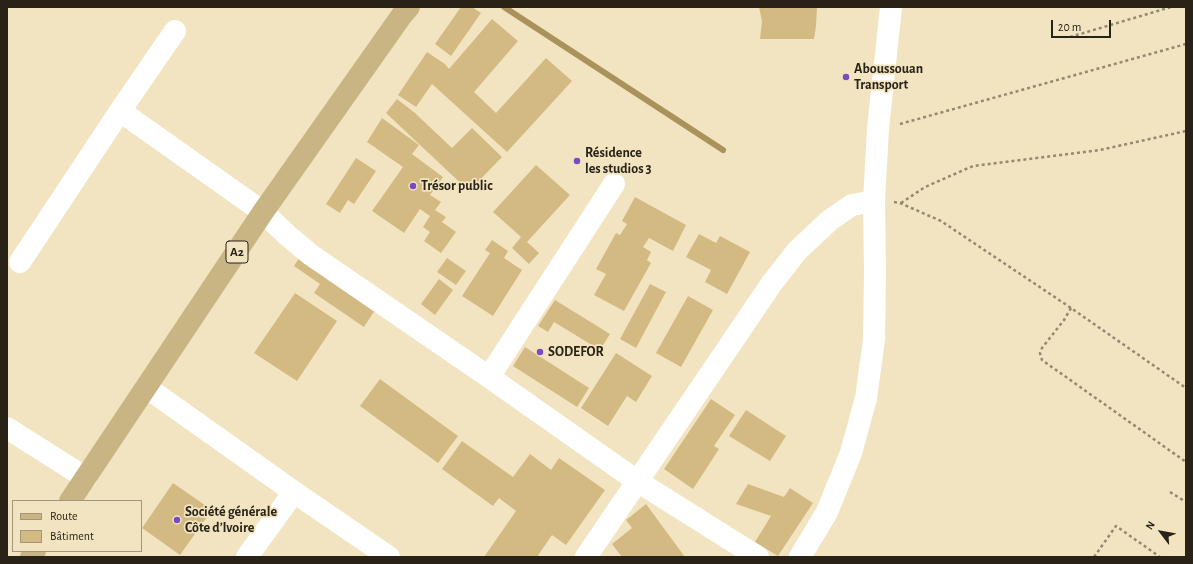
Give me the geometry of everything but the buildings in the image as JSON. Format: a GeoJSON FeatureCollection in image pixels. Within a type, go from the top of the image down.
{"type":"FeatureCollection","features":[{"type":"Feature","properties":{"kind":"main road","name":"A2"},"geometry":{"type":"LineString","coordinates":[[71,500],[263,212],[402,15],[410,7]]}},
{"type":"Feature","properties":{"kind":"street"},"geometry":{"type":"LineString","coordinates":[[800,557],[827,512],[852,453],[866,398],[874,340],[874,201],[878,130],[891,7]]}},
{"type":"Feature","properties":{"kind":"street"},"geometry":{"type":"LineString","coordinates":[[20,262],[175,30]]}},
{"type":"Feature","properties":{"kind":"street"},"geometry":{"type":"LineString","coordinates":[[120,111],[263,212],[287,236],[311,255],[489,376],[637,481],[758,557]]}},
{"type":"Feature","properties":{"kind":"street"},"geometry":{"type":"LineString","coordinates":[[489,376],[614,184]]}},
{"type":"Feature","properties":{"kind":"street"},"geometry":{"type":"LineString","coordinates":[[586,557],[772,283],[797,251],[830,220],[852,205],[874,201]]}},
{"type":"Feature","properties":{"kind":"street"},"geometry":{"type":"LineString","coordinates":[[146,387],[389,557]]}},
{"type":"Feature","properties":{"kind":"street"},"geometry":{"type":"LineString","coordinates":[[7,428],[86,478]]}},
{"type":"Feature","properties":{"kind":"street"},"geometry":{"type":"LineString","coordinates":[[247,557],[294,492]]}},
{"type":"Feature","properties":{"kind":"path"},"geometry":{"type":"LineString","coordinates":[[1070,37],[1171,7]]}},
{"type":"Feature","properties":{"kind":"path"},"geometry":{"type":"LineString","coordinates":[[878,130],[1186,44]]}},
{"type":"Feature","properties":{"kind":"path"},"geometry":{"type":"LineString","coordinates":[[900,203],[925,187],[973,166],[1100,150],[1186,131]]}},
{"type":"Feature","properties":{"kind":"path"},"geometry":{"type":"LineString","coordinates":[[874,201],[900,203],[941,221],[1071,308],[1186,388]]}},
{"type":"Feature","properties":{"kind":"path"},"geometry":{"type":"LineString","coordinates":[[1071,308],[1064,320],[1042,348],[1040,353],[1042,360],[1186,462]]}},
{"type":"Feature","properties":{"kind":"path"},"geometry":{"type":"LineString","coordinates":[[1170,492],[1186,502]]}},
{"type":"Feature","properties":{"kind":"path"},"geometry":{"type":"LineString","coordinates":[[1094,557],[1116,526],[1160,557]]}},
{"type":"Feature","properties":{"kind":"waterway"},"geometry":{"type":"LineString","coordinates":[[504,7],[723,150]]}},
{"type":"Feature","properties":{"kind":"place","name":"Aboussouan Transport"},"geometry":{"type":"Point","coordinates":[846,77]}},
{"type":"Feature","properties":{"kind":"place","name":"Résidence les studios 3"},"geometry":{"type":"Point","coordinates":[577,161]}},
{"type":"Feature","properties":{"kind":"place","name":"Trésor public"},"geometry":{"type":"Point","coordinates":[413,186]}},
{"type":"Feature","properties":{"kind":"place","name":"SODEFOR"},"geometry":{"type":"Point","coordinates":[540,352]}},
{"type":"Feature","properties":{"kind":"place","name":"Société générale Côte d’Ivoire"},"geometry":{"type":"Point","coordinates":[177,520]}}]}
